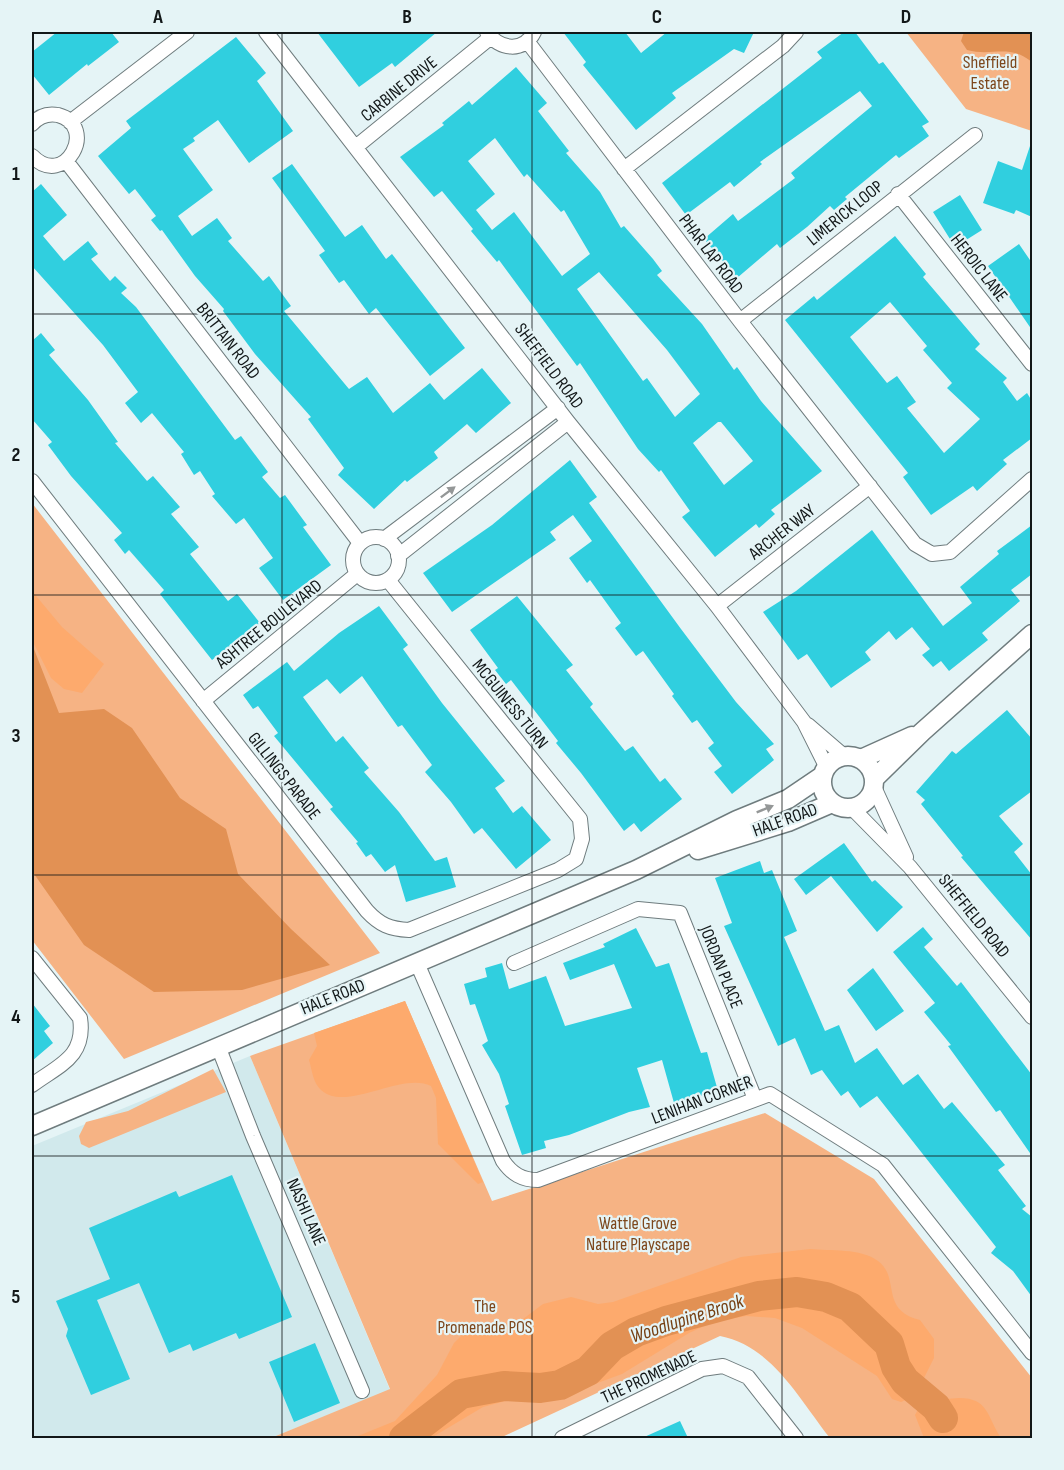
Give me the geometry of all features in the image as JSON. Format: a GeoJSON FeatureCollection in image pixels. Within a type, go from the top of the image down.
{"type":"FeatureCollection","features":[{"type":"Feature","properties":{"kind":"main road"},"geometry":{"type":"LineString","coordinates":[[922,732],[853,757],[824,771],[822,786],[832,803],[842,808],[852,808],[867,801],[874,783],[922,732],[1032,634]]}},
{"type":"Feature","properties":{"kind":"main road"},"geometry":{"type":"LineString","coordinates":[[853,757],[870,767],[874,783]]}},
{"type":"Feature","properties":{"kind":"main road","name":"HALE ROAD"},"geometry":{"type":"LineString","coordinates":[[32,1125],[636,870],[738,820],[788,799],[824,771]]}},
{"type":"Feature","properties":{"kind":"main road","name":"HALE ROAD"},"geometry":{"type":"LineString","coordinates":[[636,870],[788,822],[832,803]]}},
{"type":"Feature","properties":{"kind":"street"},"geometry":{"type":"LineString","coordinates":[[70,122],[188,32]]}},
{"type":"Feature","properties":{"kind":"street","name":"SHEFFIELD ROAD"},"geometry":{"type":"LineString","coordinates":[[266,32],[357,146],[568,422],[717,606],[804,722],[824,771]]}},
{"type":"Feature","properties":{"kind":"street"},"geometry":{"type":"LineString","coordinates":[[624,169],[783,46],[796,32]]}},
{"type":"Feature","properties":{"kind":"street"},"geometry":{"type":"LineString","coordinates":[[489,34],[508,47],[530,36]]}},
{"type":"Feature","properties":{"kind":"street","name":"CARBINE DRIVE"},"geometry":{"type":"LineString","coordinates":[[357,146],[489,34]]}},
{"type":"Feature","properties":{"kind":"street","name":"PHAR LAP ROAD"},"geometry":{"type":"LineString","coordinates":[[530,36],[624,169],[915,544],[932,554],[950,552],[1032,479]]}},
{"type":"Feature","properties":{"kind":"street"},"geometry":{"type":"LineString","coordinates":[[32,156],[45,165],[56,165],[66,161],[74,153],[77,142],[76,132],[70,122],[50,114],[33,119]]}},
{"type":"Feature","properties":{"kind":"street","name":"LIMERICK LOOP"},"geometry":{"type":"LineString","coordinates":[[740,321],[975,135]]}},
{"type":"Feature","properties":{"kind":"street","name":"BRITTAIN ROAD"},"geometry":{"type":"LineString","coordinates":[[66,161],[360,543]]}},
{"type":"Feature","properties":{"kind":"street","name":"HEROIC LANE"},"geometry":{"type":"LineString","coordinates":[[898,194],[1032,364]]}},
{"type":"Feature","properties":{"kind":"street"},"geometry":{"type":"LineString","coordinates":[[384,539],[558,408]]}},
{"type":"Feature","properties":{"kind":"street"},"geometry":{"type":"LineString","coordinates":[[398,556],[568,422]]}},
{"type":"Feature","properties":{"kind":"street"},"geometry":{"type":"LineString","coordinates":[[497,455],[507,469]]}},
{"type":"Feature","properties":{"kind":"street","name":"GILLINGS PARADE"},"geometry":{"type":"LineString","coordinates":[[32,481],[378,923],[393,929],[409,930],[558,870],[576,859]]}},
{"type":"Feature","properties":{"kind":"street","name":"ARCHER WAY"},"geometry":{"type":"LineString","coordinates":[[717,606],[870,486]]}},
{"type":"Feature","properties":{"kind":"street"},"geometry":{"type":"LineString","coordinates":[[428,507],[439,523]]}},
{"type":"Feature","properties":{"kind":"street"},"geometry":{"type":"LineString","coordinates":[[369,538],[384,539],[392,544],[398,556],[397,569],[388,580],[372,583],[357,574],[353,558],[360,543],[369,538]]}},
{"type":"Feature","properties":{"kind":"street","name":"ASHTREE BOULEVARD"},"geometry":{"type":"LineString","coordinates":[[203,701],[357,574]]}},
{"type":"Feature","properties":{"kind":"street","name":"MCGUINESS TURN"},"geometry":{"type":"LineString","coordinates":[[388,580],[580,819],[582,839],[576,859]]}},
{"type":"Feature","properties":{"kind":"street","name":"SHEFFIELD ROAD"},"geometry":{"type":"LineString","coordinates":[[804,722],[853,757]]}},
{"type":"Feature","properties":{"kind":"street","name":"SHEFFIELD ROAD"},"geometry":{"type":"LineString","coordinates":[[874,783],[910,867]]}},
{"type":"Feature","properties":{"kind":"street","name":"SHEFFIELD ROAD"},"geometry":{"type":"LineString","coordinates":[[852,808],[910,867],[1032,1017]]}},
{"type":"Feature","properties":{"kind":"street","name":"JORDAN PLACE"},"geometry":{"type":"LineString","coordinates":[[514,963],[638,909],[680,913],[755,1099]]}},
{"type":"Feature","properties":{"kind":"street"},"geometry":{"type":"LineString","coordinates":[[32,958],[80,1018],[81,1039],[77,1051],[32,1085]]}},
{"type":"Feature","properties":{"kind":"street","name":"LENIHAN CORNER"},"geometry":{"type":"LineString","coordinates":[[417,963],[503,1161],[509,1170],[526,1180],[538,1180],[770,1094],[883,1165],[1032,1353]]}},
{"type":"Feature","properties":{"kind":"street","name":"NASHI LANE"},"geometry":{"type":"LineString","coordinates":[[218,1046],[253,1136],[362,1391]]}},
{"type":"Feature","properties":{"kind":"street","name":"THE PROMENADE"},"geometry":{"type":"LineString","coordinates":[[562,1438],[702,1369],[723,1366],[748,1377],[796,1438]]}},
{"type":"Feature","properties":{"kind":"shaded area"},"geometry":{"type":"Polygon","coordinates":[[[964,32],[1032,32],[1032,62],[1015,53],[967,50],[961,41],[964,32]]]}},
{"type":"Feature","properties":{"kind":"shaded area"},"geometry":{"type":"Polygon","coordinates":[[[32,591],[62,627],[104,664],[82,693],[64,689],[51,678],[32,640],[32,591]]]}},
{"type":"Feature","properties":{"kind":"shaded area"},"geometry":{"type":"Polygon","coordinates":[[[32,644],[59,713],[104,709],[132,728],[180,798],[226,829],[238,874],[291,929],[330,965],[242,990],[154,992],[84,945],[32,871],[32,644]]]}},
{"type":"Feature","properties":{"kind":"shaded area"},"geometry":{"type":"Polygon","coordinates":[[[405,1001],[483,1182],[478,1184],[438,1144],[436,1098],[431,1086],[419,1083],[405,1084],[345,1097],[332,1096],[321,1090],[314,1080],[309,1060],[317,1046],[314,1033],[405,1001]]]}},
{"type":"Feature","properties":{"kind":"shaded area"},"geometry":{"type":"Polygon","coordinates":[[[250,1056],[390,1390],[271,1438],[32,1438],[32,1146],[250,1056]]]}},
{"type":"Feature","properties":{"kind":"shaded area"},"geometry":{"type":"Polygon","coordinates":[[[810,1249],[863,1254],[878,1261],[885,1268],[899,1309],[920,1320],[934,1339],[934,1358],[915,1396],[901,1402],[892,1399],[877,1376],[802,1328],[775,1318],[746,1316],[713,1322],[689,1333],[622,1374],[581,1389],[549,1396],[517,1398],[483,1407],[431,1438],[353,1438],[395,1421],[437,1375],[454,1343],[464,1333],[487,1326],[519,1322],[543,1304],[571,1297],[598,1304],[613,1302],[741,1257],[810,1249]]]}},
{"type":"Feature","properties":{"kind":"shaded area"},"geometry":{"type":"Polygon","coordinates":[[[959,1398],[976,1401],[982,1405],[1001,1438],[924,1438],[915,1415],[919,1409],[934,1400],[959,1398]]]}},
{"type":"Feature","properties":{"kind":"green space","name":"Sheffield Estate"},"geometry":{"type":"Polygon","coordinates":[[[906,32],[1032,32],[1032,131],[966,109],[906,32]]]}},
{"type":"Feature","properties":{"kind":"green space"},"geometry":{"type":"Polygon","coordinates":[[[32,503],[380,953],[124,1059],[32,940],[32,503]]]}},
{"type":"Feature","properties":{"kind":"green space","name":"The Promenade POS"},"geometry":{"type":"Polygon","coordinates":[[[405,1001],[492,1201],[765,1113],[874,1179],[1032,1378],[1032,1438],[830,1438],[783,1376],[769,1362],[755,1351],[720,1336],[500,1438],[271,1438],[390,1389],[250,1056],[405,1001]]]}},
{"type":"Feature","properties":{"kind":"green space"},"geometry":{"type":"Polygon","coordinates":[[[213,1069],[226,1092],[89,1148],[81,1144],[79,1136],[86,1122],[128,1111],[213,1069]]]}},
{"type":"Feature","properties":{"kind":"building"},"geometry":{"type":"Polygon","coordinates":[[[57,32],[111,32],[119,42],[49,95],[32,74],[32,52],[57,32]]]}},
{"type":"Feature","properties":{"kind":"building"},"geometry":{"type":"Polygon","coordinates":[[[317,32],[437,32],[395,67],[392,63],[359,87],[317,32]]]}},
{"type":"Feature","properties":{"kind":"building"},"geometry":{"type":"Polygon","coordinates":[[[563,32],[625,32],[641,53],[667,32],[754,32],[744,53],[734,49],[672,93],[676,98],[636,130],[583,65],[586,62],[563,32]]]}},
{"type":"Feature","properties":{"kind":"building"},"geometry":{"type":"Polygon","coordinates":[[[844,32],[855,32],[879,64],[883,62],[929,122],[922,126],[929,136],[899,158],[896,155],[845,197],[847,199],[834,210],[830,206],[780,248],[777,244],[737,278],[704,239],[733,214],[738,221],[795,178],[791,173],[872,106],[860,91],[760,162],[762,164],[734,187],[730,182],[686,215],[662,183],[822,58],[817,52],[844,32]]]}},
{"type":"Feature","properties":{"kind":"building"},"geometry":{"type":"Polygon","coordinates":[[[236,37],[266,73],[257,81],[293,131],[249,163],[218,120],[193,138],[195,141],[183,149],[213,190],[178,216],[192,236],[217,218],[232,238],[228,241],[263,281],[269,276],[291,306],[284,311],[349,389],[367,377],[393,413],[430,383],[444,400],[482,368],[511,403],[476,433],[467,424],[434,452],[438,458],[407,482],[405,480],[374,509],[338,475],[344,468],[308,419],[311,417],[255,354],[223,311],[224,309],[195,276],[162,230],[160,231],[151,220],[156,216],[135,189],[129,194],[98,156],[131,128],[126,121],[236,37]]]}},
{"type":"Feature","properties":{"kind":"building"},"geometry":{"type":"Polygon","coordinates":[[[516,67],[547,103],[538,111],[569,151],[566,153],[600,192],[621,228],[624,226],[653,259],[662,271],[657,275],[702,324],[734,370],[737,367],[761,401],[822,471],[771,510],[775,514],[759,528],[756,524],[715,557],[682,517],[690,511],[661,470],[659,472],[638,449],[580,363],[577,366],[499,260],[497,262],[471,231],[473,229],[442,191],[434,197],[400,157],[444,125],[442,123],[469,101],[472,105],[516,67]],[[495,138],[468,161],[495,194],[476,210],[492,230],[514,212],[562,276],[590,254],[564,210],[561,212],[527,174],[524,177],[495,138]],[[599,272],[577,289],[643,381],[647,378],[675,417],[700,394],[667,350],[599,272]],[[718,422],[693,443],[724,485],[753,461],[721,422],[718,422]]]}},
{"type":"Feature","properties":{"kind":"building"},"geometry":{"type":"Polygon","coordinates":[[[1030,146],[1032,147],[1032,217],[1016,210],[1014,214],[983,203],[998,161],[1022,170],[1030,146]]]}},
{"type":"Feature","properties":{"kind":"building"},"geometry":{"type":"Polygon","coordinates":[[[292,164],[345,237],[362,225],[386,259],[392,254],[465,348],[430,376],[376,308],[369,314],[344,280],[339,283],[319,255],[325,251],[272,178],[292,164]]]}},
{"type":"Feature","properties":{"kind":"building"},"geometry":{"type":"Polygon","coordinates":[[[41,184],[67,215],[43,236],[64,261],[88,241],[98,254],[91,259],[110,281],[115,276],[127,288],[121,293],[136,307],[235,440],[241,436],[268,472],[262,477],[280,498],[285,495],[307,525],[303,527],[331,565],[283,600],[259,568],[273,558],[244,518],[236,524],[212,496],[215,494],[200,471],[194,475],[181,454],[184,452],[152,413],[141,423],[125,403],[138,392],[103,345],[32,266],[32,192],[41,184]]]}},
{"type":"Feature","properties":{"kind":"building"},"geometry":{"type":"Polygon","coordinates":[[[960,195],[982,230],[955,247],[933,212],[960,195]]]}},
{"type":"Feature","properties":{"kind":"building"},"geometry":{"type":"Polygon","coordinates":[[[895,236],[926,274],[923,277],[980,344],[975,349],[1007,378],[1003,382],[1017,401],[1027,393],[1032,401],[1032,438],[1003,460],[1007,464],[977,491],[973,486],[931,515],[903,477],[908,473],[785,320],[814,296],[817,300],[895,236]],[[890,302],[850,337],[887,383],[897,376],[916,402],[907,408],[944,453],[980,419],[947,388],[952,383],[923,350],[927,346],[890,302]]]}},
{"type":"Feature","properties":{"kind":"building"},"geometry":{"type":"Polygon","coordinates":[[[1019,244],[1032,263],[1032,330],[988,266],[1019,244]]]}},
{"type":"Feature","properties":{"kind":"building"},"geometry":{"type":"Polygon","coordinates":[[[41,333],[55,350],[49,355],[88,400],[118,442],[115,443],[147,481],[153,476],[180,507],[171,514],[199,547],[190,554],[228,601],[237,594],[260,623],[212,660],[160,594],[164,590],[129,550],[125,554],[114,540],[122,533],[71,476],[48,445],[52,442],[32,419],[32,341],[41,333]]]}},
{"type":"Feature","properties":{"kind":"building"},"geometry":{"type":"Polygon","coordinates":[[[570,460],[597,497],[589,503],[736,702],[774,744],[766,749],[774,760],[732,794],[714,772],[722,766],[708,748],[714,743],[697,720],[692,723],[643,651],[636,656],[615,628],[621,623],[590,580],[587,583],[569,558],[592,541],[573,515],[550,532],[556,540],[452,612],[423,573],[492,525],[570,460]]]}},
{"type":"Feature","properties":{"kind":"building"},"geometry":{"type":"Polygon","coordinates":[[[1032,525],[1032,574],[1011,590],[1020,601],[982,633],[988,640],[949,671],[941,661],[933,667],[922,655],[930,649],[912,627],[896,640],[889,631],[865,652],[871,660],[831,688],[807,654],[798,660],[763,612],[796,591],[872,530],[943,626],[972,603],[960,587],[999,554],[997,551],[1032,525]]]}},
{"type":"Feature","properties":{"kind":"building"},"geometry":{"type":"Polygon","coordinates":[[[517,596],[573,665],[566,670],[593,704],[590,707],[625,751],[633,746],[660,782],[665,778],[682,799],[641,832],[634,823],[624,831],[511,680],[506,684],[495,670],[498,668],[470,630],[517,596]]]}},
{"type":"Feature","properties":{"kind":"building"},"geometry":{"type":"Polygon","coordinates":[[[379,606],[408,645],[403,649],[442,703],[505,781],[495,788],[513,813],[522,806],[551,840],[516,869],[482,828],[474,834],[425,772],[432,765],[402,725],[398,727],[362,676],[340,694],[327,679],[303,697],[336,742],[343,736],[369,768],[364,772],[399,812],[435,861],[447,857],[456,887],[406,902],[395,865],[385,872],[371,854],[366,857],[356,843],[358,842],[330,809],[333,807],[274,736],[278,733],[258,706],[253,709],[243,695],[287,662],[294,671],[339,633],[379,606]]]}},
{"type":"Feature","properties":{"kind":"building"},"geometry":{"type":"Polygon","coordinates":[[[1007,710],[1032,739],[1032,791],[999,816],[1023,844],[1014,852],[1032,875],[1032,940],[961,857],[963,856],[921,804],[925,800],[916,792],[952,751],[956,754],[1007,710]]]}},
{"type":"Feature","properties":{"kind":"building"},"geometry":{"type":"Polygon","coordinates":[[[844,843],[872,882],[875,880],[903,907],[877,932],[831,876],[806,895],[794,879],[844,843]]]}},
{"type":"Feature","properties":{"kind":"building"},"geometry":{"type":"Polygon","coordinates":[[[760,861],[764,873],[772,870],[797,931],[784,937],[825,1031],[839,1025],[855,1063],[877,1048],[903,1085],[918,1074],[944,1109],[952,1102],[1005,1165],[998,1170],[1026,1206],[1022,1209],[1032,1217],[1032,1297],[1013,1271],[991,1253],[996,1247],[877,1096],[860,1108],[848,1091],[841,1096],[822,1070],[811,1075],[795,1038],[778,1046],[724,926],[732,923],[715,878],[760,861]]]}},
{"type":"Feature","properties":{"kind":"building"},"geometry":{"type":"Polygon","coordinates":[[[923,927],[933,939],[924,947],[957,986],[961,982],[1032,1075],[1032,1156],[1000,1110],[996,1112],[948,1046],[951,1045],[924,1012],[935,1003],[893,952],[923,927]]]}},
{"type":"Feature","properties":{"kind":"building"},"geometry":{"type":"Polygon","coordinates":[[[636,928],[656,967],[669,963],[701,1053],[707,1052],[718,1091],[674,1103],[662,1060],[637,1068],[650,1107],[629,1112],[569,1135],[544,1141],[546,1148],[522,1155],[505,1106],[509,1104],[499,1074],[482,1045],[488,1041],[475,1004],[470,1005],[464,984],[487,977],[485,968],[502,963],[509,989],[546,976],[565,1026],[632,1008],[614,964],[570,980],[563,963],[605,947],[603,944],[636,928]]]}},
{"type":"Feature","properties":{"kind":"building"},"geometry":{"type":"Polygon","coordinates":[[[873,968],[904,1011],[876,1031],[847,990],[873,968]]]}},
{"type":"Feature","properties":{"kind":"building"},"geometry":{"type":"Polygon","coordinates":[[[32,1003],[50,1026],[44,1031],[53,1043],[32,1061],[32,1003]]]}},
{"type":"Feature","properties":{"kind":"building"},"geometry":{"type":"Polygon","coordinates":[[[232,1175],[292,1317],[239,1339],[236,1333],[193,1351],[190,1344],[169,1353],[139,1283],[97,1300],[130,1379],[91,1395],[66,1336],[68,1329],[56,1301],[110,1279],[89,1228],[176,1191],[179,1197],[232,1175]]]}},
{"type":"Feature","properties":{"kind":"building"},"geometry":{"type":"Polygon","coordinates":[[[315,1343],[340,1403],[294,1422],[269,1362],[315,1343]]]}},
{"type":"Feature","properties":{"kind":"building"},"geometry":{"type":"Polygon","coordinates":[[[680,1421],[688,1438],[642,1438],[680,1421]]]}},
{"type":"Feature","properties":{"kind":"waterway","name":"Woodlupine Brook"},"geometry":{"type":"LineString","coordinates":[[404,1438],[461,1394],[504,1386],[540,1388],[560,1385],[588,1371],[612,1346],[636,1332],[666,1321],[759,1296],[797,1292],[826,1297],[850,1307],[889,1344],[896,1367],[905,1381],[936,1407],[943,1418]]}},
{"type":"Feature","properties":{"kind":"park label","name":"Wattle Grove Nature Playscape"},"geometry":{"type":"Point","coordinates":[638,1233]}}]}
